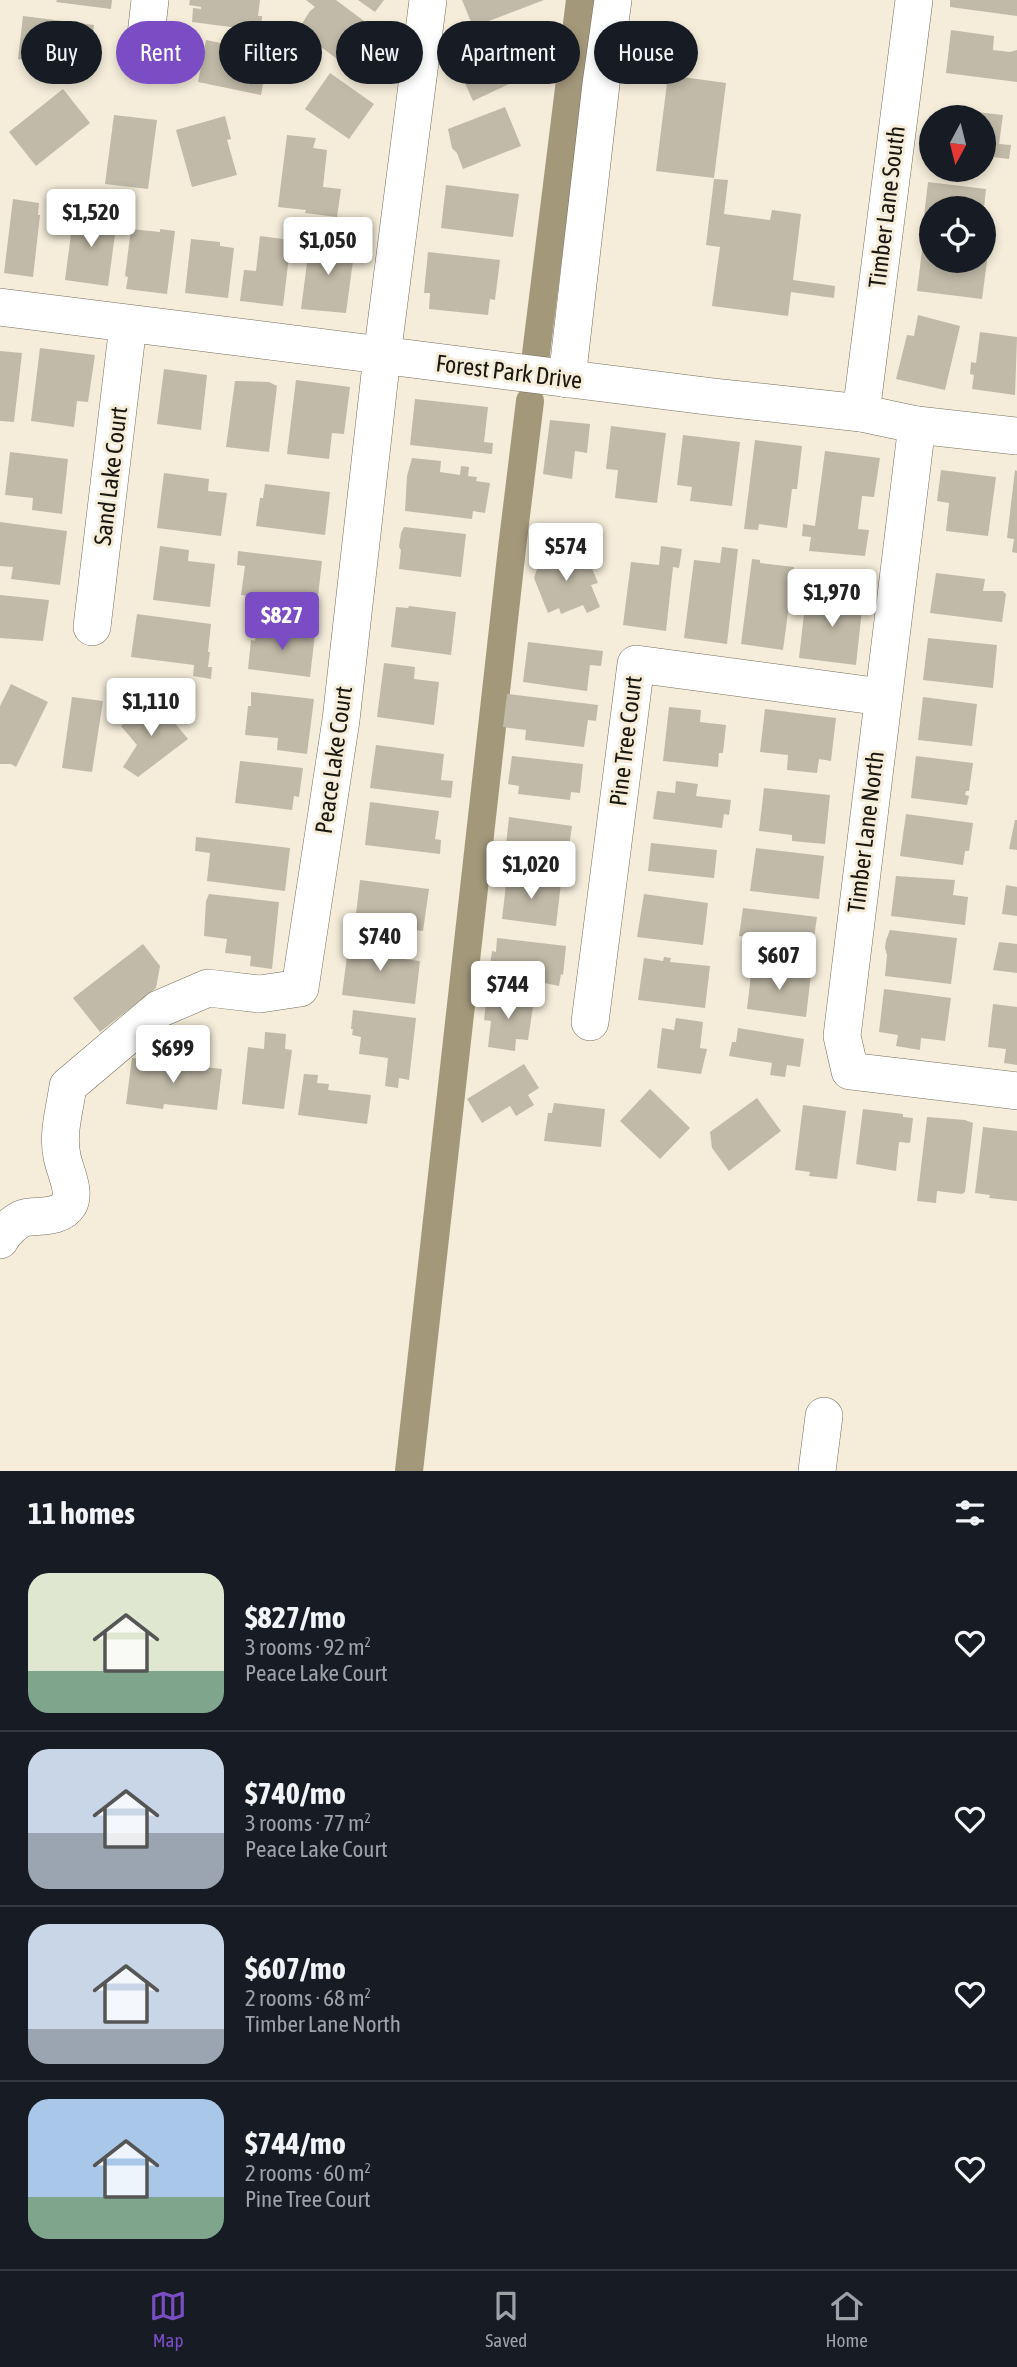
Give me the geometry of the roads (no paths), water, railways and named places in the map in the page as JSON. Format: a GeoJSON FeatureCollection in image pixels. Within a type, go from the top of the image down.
{"type":"FeatureCollection","features":[{"type":"Feature","properties":{"kind":"street"},"geometry":{"type":"LineString","coordinates":[[148,21],[150,0]]}},
{"type":"Feature","properties":{"kind":"street"},"geometry":{"type":"LineString","coordinates":[[382,356],[428,0]]}},
{"type":"Feature","properties":{"kind":"street"},"geometry":{"type":"LineString","coordinates":[[567,379],[613,0]]}},
{"type":"Feature","properties":{"kind":"street","name":"Timber Lane South"},"geometry":{"type":"LineString","coordinates":[[861,414],[914,0]]}},
{"type":"Feature","properties":{"kind":"street","name":"Forest Park Drive"},"geometry":{"type":"LineString","coordinates":[[0,307],[861,414],[917,425],[1017,436]]}},
{"type":"Feature","properties":{"kind":"street","name":"Sand Lake Court"},"geometry":{"type":"LineString","coordinates":[[92,627],[128,325]]}},
{"type":"Feature","properties":{"kind":"street","name":"Peace Lake Court"},"geometry":{"type":"LineString","coordinates":[[0,1240],[22,1219],[58,1213],[68,1206],[71,1197],[60,1139],[68,1086],[159,1009],[208,988],[260,994],[300,988],[341,720],[382,356]]}},
{"type":"Feature","properties":{"kind":"street","name":"Timber Lane North"},"geometry":{"type":"LineString","coordinates":[[917,425],[842,1035],[850,1071],[1017,1091]]}},
{"type":"Feature","properties":{"kind":"street","name":"Pine Tree Court"},"geometry":{"type":"LineString","coordinates":[[590,1022],[636,664],[882,697]]}},
{"type":"Feature","properties":{"kind":"street"},"geometry":{"type":"LineString","coordinates":[[817,1471],[824,1416]]}},
{"type":"Feature","properties":{"kind":"waterway"},"geometry":{"type":"LineString","coordinates":[[536,354],[580,0]]}},
{"type":"Feature","properties":{"kind":"waterway"},"geometry":{"type":"LineString","coordinates":[[409,1471],[530,401]]}}]}
